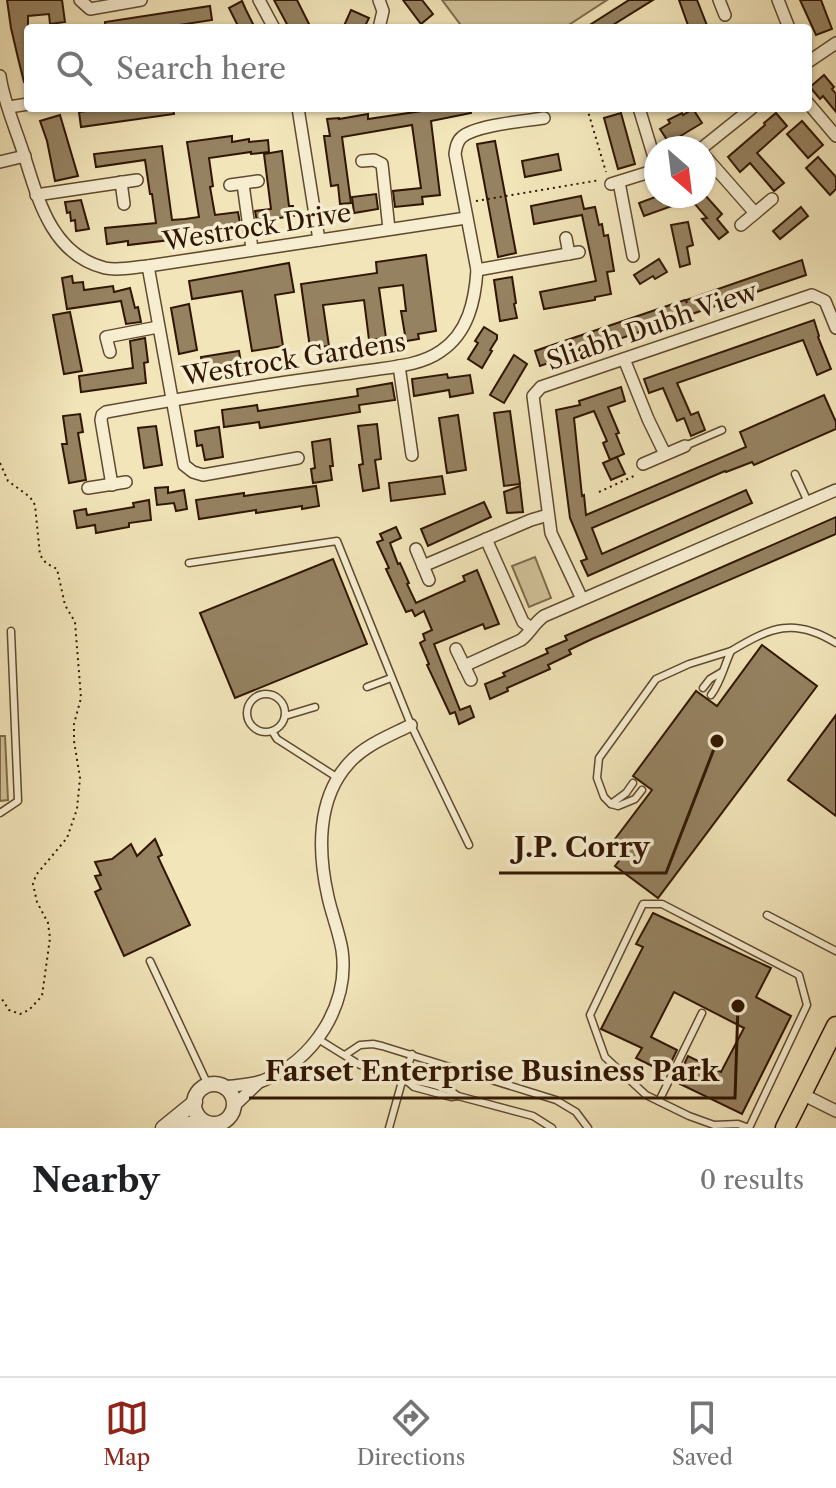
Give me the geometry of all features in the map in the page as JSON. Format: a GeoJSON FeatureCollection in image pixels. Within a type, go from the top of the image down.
{"type":"FeatureCollection","features":[{"type":"Feature","properties":{"kind":"highway"},"geometry":{"type":"LineString","coordinates":[[785,1128],[836,1026]]}},
{"type":"Feature","properties":{"kind":"street"},"geometry":{"type":"LineString","coordinates":[[80,0],[90,9],[141,0]]}},
{"type":"Feature","properties":{"kind":"street"},"geometry":{"type":"LineString","coordinates":[[259,0],[272,24]]}},
{"type":"Feature","properties":{"kind":"street"},"geometry":{"type":"LineString","coordinates":[[379,0],[383,11],[380,24]]}},
{"type":"Feature","properties":{"kind":"street"},"geometry":{"type":"LineString","coordinates":[[719,0],[725,15]]}},
{"type":"Feature","properties":{"kind":"street"},"geometry":{"type":"LineString","coordinates":[[778,0],[787,24]]}},
{"type":"Feature","properties":{"kind":"street"},"geometry":{"type":"LineString","coordinates":[[812,59],[836,43]]}},
{"type":"Feature","properties":{"kind":"street"},"geometry":{"type":"LineString","coordinates":[[0,76],[36,195],[137,180]]}},
{"type":"Feature","properties":{"kind":"street"},"geometry":{"type":"LineString","coordinates":[[9,107],[24,105]]}},
{"type":"Feature","properties":{"kind":"street"},"geometry":{"type":"LineString","coordinates":[[812,108],[836,136]]}},
{"type":"Feature","properties":{"kind":"street"},"geometry":{"type":"LineString","coordinates":[[299,112],[319,240]]}},
{"type":"Feature","properties":{"kind":"street"},"geometry":{"type":"LineString","coordinates":[[640,112],[648,136]]}},
{"type":"Feature","properties":{"kind":"street"},"geometry":{"type":"LineString","coordinates":[[716,137],[747,112]]}},
{"type":"Feature","properties":{"kind":"street","name":"Westrock Gardens"},"geometry":{"type":"LineString","coordinates":[[112,485],[102,415],[106,412],[399,366],[441,352],[457,337],[468,318],[477,270],[463,203],[456,145],[460,138],[473,130],[544,118]]}},
{"type":"Feature","properties":{"kind":"street"},"geometry":{"type":"LineString","coordinates":[[0,162],[25,156]]}},
{"type":"Feature","properties":{"kind":"street"},"geometry":{"type":"LineString","coordinates":[[362,161],[374,160],[382,164],[389,229]]}},
{"type":"Feature","properties":{"kind":"street"},"geometry":{"type":"LineString","coordinates":[[716,169],[755,213]]}},
{"type":"Feature","properties":{"kind":"street"},"geometry":{"type":"LineString","coordinates":[[633,256],[612,179],[644,172]]}},
{"type":"Feature","properties":{"kind":"street"},"geometry":{"type":"LineString","coordinates":[[252,249],[236,185],[258,181]]}},
{"type":"Feature","properties":{"kind":"street"},"geometry":{"type":"LineString","coordinates":[[121,182],[124,204]]}},
{"type":"Feature","properties":{"kind":"street","name":"Westrock Drive"},"geometry":{"type":"LineString","coordinates":[[36,195],[48,223],[62,242],[89,262],[106,268],[148,266],[466,218]]}},
{"type":"Feature","properties":{"kind":"street"},"geometry":{"type":"LineString","coordinates":[[741,225],[772,199]]}},
{"type":"Feature","properties":{"kind":"street"},"geometry":{"type":"LineString","coordinates":[[477,270],[574,253],[566,238]]}},
{"type":"Feature","properties":{"kind":"street"},"geometry":{"type":"LineString","coordinates":[[148,266],[184,465],[203,475],[298,458]]}},
{"type":"Feature","properties":{"kind":"street","name":"Sliabh Dubh View"},"geometry":{"type":"LineString","coordinates":[[582,599],[551,533],[533,396],[541,387],[812,295],[825,301],[836,328]]}},
{"type":"Feature","properties":{"kind":"street"},"geometry":{"type":"LineString","coordinates":[[110,352],[106,337],[158,327]]}},
{"type":"Feature","properties":{"kind":"street"},"geometry":{"type":"LineString","coordinates":[[624,359],[665,454]]}},
{"type":"Feature","properties":{"kind":"street"},"geometry":{"type":"LineString","coordinates":[[399,366],[412,455]]}},
{"type":"Feature","properties":{"kind":"street"},"geometry":{"type":"LineString","coordinates":[[643,464],[685,446]]}},
{"type":"Feature","properties":{"kind":"street"},"geometry":{"type":"LineString","coordinates":[[88,488],[126,482]]}},
{"type":"Feature","properties":{"kind":"street"},"geometry":{"type":"LineString","coordinates":[[464,666],[521,640],[537,621],[553,612],[836,490]]}},
{"type":"Feature","properties":{"kind":"street"},"geometry":{"type":"LineString","coordinates":[[423,566],[548,515]]}},
{"type":"Feature","properties":{"kind":"street"},"geometry":{"type":"LineString","coordinates":[[486,539],[523,622],[531,628]]}},
{"type":"Feature","properties":{"kind":"street"},"geometry":{"type":"LineString","coordinates":[[416,549],[429,580]]}},
{"type":"Feature","properties":{"kind":"street"},"geometry":{"type":"LineString","coordinates":[[456,649],[471,680]]}},
{"type":"Feature","properties":{"kind":"street"},"geometry":{"type":"LineString","coordinates":[[225,1087],[260,1082],[282,1072],[318,1039],[335,1009],[342,983],[342,951],[322,860],[322,828],[326,808],[334,784],[349,763],[369,746],[411,725]]}},
{"type":"Feature","properties":{"kind":"street"},"geometry":{"type":"LineString","coordinates":[[166,1128],[221,1123],[231,1118],[260,1082]]}},
{"type":"Feature","properties":{"kind":"street"},"geometry":{"type":"LineString","coordinates":[[210,1125],[197,1115],[194,1106],[200,1090],[208,1085],[217,1084],[232,1093],[231,1118]]}},
{"type":"Feature","properties":{"kind":"street"},"geometry":{"type":"LineString","coordinates":[[802,1094],[836,1111]]}},
{"type":"Feature","properties":{"kind":"street"},"geometry":{"type":"LineString","coordinates":[[166,1128],[195,1102]]}},
{"type":"Feature","properties":{"kind":"lane"},"geometry":{"type":"LineString","coordinates":[[685,446],[722,430]]}},
{"type":"Feature","properties":{"kind":"lane"},"geometry":{"type":"LineString","coordinates":[[795,474],[808,502]]}},
{"type":"Feature","properties":{"kind":"lane"},"geometry":{"type":"LineString","coordinates":[[189,563],[337,541],[411,725],[469,845]]}},
{"type":"Feature","properties":{"kind":"lane"},"geometry":{"type":"LineString","coordinates":[[642,790],[635,799],[618,806],[611,804],[604,797],[597,778],[599,758],[656,679],[689,664],[731,651],[772,630],[800,627],[820,633],[836,643]]}},
{"type":"Feature","properties":{"kind":"lane"},"geometry":{"type":"LineString","coordinates":[[0,813],[18,801],[11,631]]}},
{"type":"Feature","properties":{"kind":"lane"},"geometry":{"type":"LineString","coordinates":[[711,695],[721,682],[731,651]]}},
{"type":"Feature","properties":{"kind":"lane"},"geometry":{"type":"LineString","coordinates":[[703,688],[722,672]]}},
{"type":"Feature","properties":{"kind":"lane"},"geometry":{"type":"LineString","coordinates":[[367,687],[391,678]]}},
{"type":"Feature","properties":{"kind":"lane"},"geometry":{"type":"LineString","coordinates":[[261,694],[277,697],[284,705],[285,716],[281,726],[272,731],[261,731],[252,726],[247,716],[252,700],[261,694]]}},
{"type":"Feature","properties":{"kind":"lane"},"geometry":{"type":"LineString","coordinates":[[285,716],[315,707]]}},
{"type":"Feature","properties":{"kind":"lane"},"geometry":{"type":"LineString","coordinates":[[272,731],[277,739],[338,778]]}},
{"type":"Feature","properties":{"kind":"lane"},"geometry":{"type":"LineString","coordinates":[[611,804],[626,793],[633,783]]}},
{"type":"Feature","properties":{"kind":"lane"},"geometry":{"type":"LineString","coordinates":[[643,904],[662,904],[799,975],[807,1005],[749,1128],[738,1124],[714,1125],[646,1095],[605,1057],[590,1015],[643,904]]}},
{"type":"Feature","properties":{"kind":"lane"},"geometry":{"type":"LineString","coordinates":[[767,915],[836,951]]}},
{"type":"Feature","properties":{"kind":"lane"},"geometry":{"type":"LineString","coordinates":[[150,961],[208,1085]]}},
{"type":"Feature","properties":{"kind":"lane"},"geometry":{"type":"LineString","coordinates":[[659,1101],[702,1013]]}},
{"type":"Feature","properties":{"kind":"lane"},"geometry":{"type":"LineString","coordinates":[[318,1039],[360,1065],[414,1087],[533,1116],[550,1127]]}},
{"type":"Feature","properties":{"kind":"lane"},"geometry":{"type":"LineString","coordinates":[[345,1055],[360,1045],[373,1044],[412,1054],[556,1100],[576,1112],[588,1128]]}},
{"type":"Feature","properties":{"kind":"lane"},"geometry":{"type":"LineString","coordinates":[[389,1128],[412,1054]]}},
{"type":"Feature","properties":{"kind":"path"},"geometry":{"type":"LineString","coordinates":[[463,203],[612,179],[588,112]]}},
{"type":"Feature","properties":{"kind":"path"},"geometry":{"type":"LineString","coordinates":[[0,463],[8,481],[30,497],[35,505],[40,555],[57,569],[65,605],[75,622],[81,698],[74,724],[80,778],[77,809],[67,838],[36,875],[33,884],[37,902],[48,923],[50,938],[42,996],[29,1010],[20,1014],[9,1010],[0,996]]}},
{"type":"Feature","properties":{"kind":"path"},"geometry":{"type":"LineString","coordinates":[[599,492],[635,476],[643,464]]}},
{"type":"Feature","properties":{"kind":"shaded area"},"geometry":{"type":"Polygon","coordinates":[[[442,0],[607,0],[570,24],[460,24],[442,0]]]}},
{"type":"Feature","properties":{"kind":"shaded area"},"geometry":{"type":"Polygon","coordinates":[[[535,557],[551,598],[529,607],[512,566],[535,557]]]}},
{"type":"Feature","properties":{"kind":"shaded area"},"geometry":{"type":"Polygon","coordinates":[[[0,736],[5,736],[8,800],[0,801],[0,736]]]}},
{"type":"Feature","properties":{"kind":"building"},"geometry":{"type":"Polygon","coordinates":[[[7,0],[62,0],[65,22],[50,24],[49,14],[28,16],[28,24],[24,24],[24,82],[7,0]]]}},
{"type":"Feature","properties":{"kind":"building"},"geometry":{"type":"Polygon","coordinates":[[[274,0],[297,0],[309,24],[287,24],[274,0]]]}},
{"type":"Feature","properties":{"kind":"building"},"geometry":{"type":"Polygon","coordinates":[[[403,0],[422,0],[433,14],[421,24],[403,0]]]}},
{"type":"Feature","properties":{"kind":"building"},"geometry":{"type":"Polygon","coordinates":[[[629,0],[653,0],[614,24],[591,24],[629,0]]]}},
{"type":"Feature","properties":{"kind":"building"},"geometry":{"type":"Polygon","coordinates":[[[679,0],[697,0],[706,24],[688,24],[679,0]]]}},
{"type":"Feature","properties":{"kind":"building"},"geometry":{"type":"Polygon","coordinates":[[[800,0],[821,0],[832,29],[816,35],[800,0]]]}},
{"type":"Feature","properties":{"kind":"building"},"geometry":{"type":"Polygon","coordinates":[[[242,1],[253,24],[237,24],[229,8],[242,1]]]}},
{"type":"Feature","properties":{"kind":"building"},"geometry":{"type":"Polygon","coordinates":[[[210,6],[212,20],[186,24],[105,22],[210,6]]]}},
{"type":"Feature","properties":{"kind":"building"},"geometry":{"type":"Polygon","coordinates":[[[351,10],[369,18],[366,24],[345,24],[351,10]]]}},
{"type":"Feature","properties":{"kind":"building"},"geometry":{"type":"Polygon","coordinates":[[[824,75],[834,87],[836,112],[823,96],[820,99],[812,85],[824,75]]]}},
{"type":"Feature","properties":{"kind":"building"},"geometry":{"type":"Polygon","coordinates":[[[79,112],[174,114],[81,127],[79,112]]]}},
{"type":"Feature","properties":{"kind":"building"},"geometry":{"type":"Polygon","coordinates":[[[415,112],[471,112],[431,121],[440,195],[422,197],[423,204],[395,207],[393,191],[421,188],[412,125],[342,137],[351,203],[340,204],[338,185],[331,186],[324,136],[330,136],[327,119],[368,114],[368,119],[415,112]]]}},
{"type":"Feature","properties":{"kind":"building"},"geometry":{"type":"Polygon","coordinates":[[[695,112],[702,123],[681,136],[664,136],[660,129],[670,123],[668,120],[682,113],[695,112]]]}},
{"type":"Feature","properties":{"kind":"building"},"geometry":{"type":"Polygon","coordinates":[[[621,113],[635,164],[618,169],[604,118],[621,113]]]}},
{"type":"Feature","properties":{"kind":"building"},"geometry":{"type":"Polygon","coordinates":[[[776,113],[787,126],[757,153],[784,183],[774,191],[750,163],[740,172],[728,157],[776,113]]]}},
{"type":"Feature","properties":{"kind":"building"},"geometry":{"type":"Polygon","coordinates":[[[60,115],[78,176],[55,181],[40,121],[60,115]]]}},
{"type":"Feature","properties":{"kind":"building"},"geometry":{"type":"Polygon","coordinates":[[[802,121],[823,145],[808,158],[787,134],[802,121]]]}},
{"type":"Feature","properties":{"kind":"building"},"geometry":{"type":"Polygon","coordinates":[[[232,136],[232,142],[268,140],[269,152],[209,158],[215,215],[238,212],[241,229],[128,245],[128,241],[107,244],[105,228],[156,223],[152,194],[145,160],[96,167],[94,154],[162,146],[172,220],[185,219],[199,217],[187,142],[232,136]]]}},
{"type":"Feature","properties":{"kind":"building"},"geometry":{"type":"Polygon","coordinates":[[[495,141],[516,253],[498,257],[477,144],[495,141]]]}},
{"type":"Feature","properties":{"kind":"building"},"geometry":{"type":"Polygon","coordinates":[[[282,151],[289,206],[293,206],[294,216],[272,219],[273,225],[258,227],[255,211],[271,209],[264,154],[282,151]]]}},
{"type":"Feature","properties":{"kind":"building"},"geometry":{"type":"Polygon","coordinates":[[[558,154],[561,170],[525,177],[522,161],[558,154]]]}},
{"type":"Feature","properties":{"kind":"building"},"geometry":{"type":"Polygon","coordinates":[[[818,157],[836,177],[836,189],[830,195],[806,168],[818,157]]]}},
{"type":"Feature","properties":{"kind":"building"},"geometry":{"type":"Polygon","coordinates":[[[376,194],[378,209],[354,213],[352,197],[376,194]]]}},
{"type":"Feature","properties":{"kind":"building"},"geometry":{"type":"Polygon","coordinates":[[[581,196],[584,209],[595,207],[604,236],[608,235],[614,271],[607,272],[611,294],[544,309],[540,292],[596,281],[582,215],[534,224],[531,206],[581,196]]]}},
{"type":"Feature","properties":{"kind":"building"},"geometry":{"type":"Polygon","coordinates":[[[81,200],[89,229],[76,231],[75,220],[71,221],[65,202],[81,200]]]}},
{"type":"Feature","properties":{"kind":"building"},"geometry":{"type":"Polygon","coordinates":[[[644,201],[644,208],[666,208],[644,216],[639,203],[644,201]]]}},
{"type":"Feature","properties":{"kind":"building"},"geometry":{"type":"Polygon","coordinates":[[[716,207],[722,214],[717,219],[728,232],[719,239],[702,219],[707,218],[698,208],[716,207]]]}},
{"type":"Feature","properties":{"kind":"building"},"geometry":{"type":"Polygon","coordinates":[[[801,207],[808,216],[780,239],[773,231],[801,207]]]}},
{"type":"Feature","properties":{"kind":"building"},"geometry":{"type":"Polygon","coordinates":[[[688,222],[693,245],[687,247],[690,264],[680,267],[671,225],[688,222]]]}},
{"type":"Feature","properties":{"kind":"building"},"geometry":{"type":"Polygon","coordinates":[[[426,255],[436,331],[418,334],[419,339],[406,341],[401,311],[406,311],[403,285],[379,288],[386,338],[369,340],[364,300],[323,305],[329,346],[310,348],[301,284],[377,273],[376,262],[426,255]]]}},
{"type":"Feature","properties":{"kind":"building"},"geometry":{"type":"Polygon","coordinates":[[[659,259],[667,272],[640,284],[634,275],[659,259]]]}},
{"type":"Feature","properties":{"kind":"building"},"geometry":{"type":"Polygon","coordinates":[[[802,260],[806,275],[540,366],[535,351],[685,300],[687,303],[686,300],[802,260]]]}},
{"type":"Feature","properties":{"kind":"building"},"geometry":{"type":"Polygon","coordinates":[[[289,263],[294,292],[275,295],[283,346],[252,351],[242,291],[192,299],[189,281],[289,263]]]}},
{"type":"Feature","properties":{"kind":"building"},"geometry":{"type":"Polygon","coordinates":[[[72,276],[73,283],[83,282],[84,290],[113,286],[114,292],[130,288],[141,322],[126,324],[121,301],[67,309],[62,278],[72,276]]]}},
{"type":"Feature","properties":{"kind":"building"},"geometry":{"type":"Polygon","coordinates":[[[512,277],[517,318],[500,321],[494,280],[512,277]]]}},
{"type":"Feature","properties":{"kind":"building"},"geometry":{"type":"Polygon","coordinates":[[[189,304],[197,350],[179,354],[171,308],[189,304]]]}},
{"type":"Feature","properties":{"kind":"building"},"geometry":{"type":"Polygon","coordinates":[[[70,312],[82,371],[64,374],[53,315],[70,312]]]}},
{"type":"Feature","properties":{"kind":"building"},"geometry":{"type":"Polygon","coordinates":[[[814,320],[831,369],[817,375],[803,340],[677,383],[691,415],[698,412],[705,430],[691,436],[684,418],[677,421],[663,388],[649,393],[644,379],[814,320]]]}},
{"type":"Feature","properties":{"kind":"building"},"geometry":{"type":"Polygon","coordinates":[[[484,327],[497,335],[497,339],[482,368],[468,359],[484,327]]]}},
{"type":"Feature","properties":{"kind":"building"},"geometry":{"type":"Polygon","coordinates":[[[145,338],[148,362],[144,363],[146,383],[81,392],[79,376],[133,368],[130,341],[145,338]]]}},
{"type":"Feature","properties":{"kind":"building"},"geometry":{"type":"Polygon","coordinates":[[[239,351],[242,369],[204,375],[201,357],[239,351]]]}},
{"type":"Feature","properties":{"kind":"building"},"geometry":{"type":"Polygon","coordinates":[[[514,355],[527,364],[504,403],[490,395],[514,355]]]}},
{"type":"Feature","properties":{"kind":"building"},"geometry":{"type":"Polygon","coordinates":[[[447,374],[448,378],[470,375],[473,393],[450,397],[449,390],[414,396],[412,379],[447,374]]]}},
{"type":"Feature","properties":{"kind":"building"},"geometry":{"type":"Polygon","coordinates":[[[392,383],[395,400],[359,405],[360,412],[260,428],[259,422],[224,427],[222,410],[257,405],[258,411],[358,396],[357,389],[392,383]]]}},
{"type":"Feature","properties":{"kind":"building"},"geometry":{"type":"Polygon","coordinates":[[[621,387],[625,401],[608,407],[624,454],[610,460],[603,443],[607,441],[594,411],[574,418],[586,515],[746,447],[740,432],[824,395],[836,429],[754,465],[752,462],[725,471],[592,528],[602,554],[746,490],[752,503],[588,576],[581,561],[587,559],[570,518],[556,410],[580,405],[579,401],[621,387]]]}},
{"type":"Feature","properties":{"kind":"building"},"geometry":{"type":"Polygon","coordinates":[[[510,411],[520,484],[504,486],[494,413],[510,411]]]}},
{"type":"Feature","properties":{"kind":"building"},"geometry":{"type":"Polygon","coordinates":[[[80,414],[83,432],[78,433],[86,480],[69,483],[62,444],[67,444],[63,416],[80,414]]]}},
{"type":"Feature","properties":{"kind":"building"},"geometry":{"type":"Polygon","coordinates":[[[458,415],[466,470],[447,473],[439,418],[458,415]]]}},
{"type":"Feature","properties":{"kind":"building"},"geometry":{"type":"Polygon","coordinates":[[[377,424],[381,459],[375,460],[379,488],[363,491],[358,426],[377,424]]]}},
{"type":"Feature","properties":{"kind":"building"},"geometry":{"type":"Polygon","coordinates":[[[156,426],[162,465],[144,468],[138,428],[156,426]]]}},
{"type":"Feature","properties":{"kind":"building"},"geometry":{"type":"Polygon","coordinates":[[[219,427],[223,457],[205,460],[202,445],[197,446],[195,431],[219,427]]]}},
{"type":"Feature","properties":{"kind":"building"},"geometry":{"type":"Polygon","coordinates":[[[330,439],[332,480],[313,483],[312,442],[330,439]]]}},
{"type":"Feature","properties":{"kind":"building"},"geometry":{"type":"Polygon","coordinates":[[[617,457],[625,474],[611,480],[603,463],[617,457]]]}},
{"type":"Feature","properties":{"kind":"building"},"geometry":{"type":"Polygon","coordinates":[[[442,476],[445,494],[391,501],[389,483],[442,476]]]}},
{"type":"Feature","properties":{"kind":"building"},"geometry":{"type":"Polygon","coordinates":[[[316,486],[319,506],[256,513],[256,510],[199,519],[196,500],[316,486]]]}},
{"type":"Feature","properties":{"kind":"building"},"geometry":{"type":"Polygon","coordinates":[[[520,486],[523,512],[507,513],[504,492],[520,486]]]}},
{"type":"Feature","properties":{"kind":"building"},"geometry":{"type":"Polygon","coordinates":[[[168,487],[168,493],[184,490],[187,509],[176,511],[174,503],[157,505],[155,488],[168,487]]]}},
{"type":"Feature","properties":{"kind":"building"},"geometry":{"type":"Polygon","coordinates":[[[149,500],[151,520],[96,533],[95,525],[77,528],[74,511],[86,509],[87,515],[134,507],[133,503],[149,500]]]}},
{"type":"Feature","properties":{"kind":"building"},"geometry":{"type":"Polygon","coordinates":[[[484,502],[491,517],[428,546],[421,529],[484,502]]]}},
{"type":"Feature","properties":{"kind":"building"},"geometry":{"type":"Polygon","coordinates":[[[836,517],[836,534],[592,639],[548,665],[550,669],[490,699],[485,684],[548,653],[546,649],[567,640],[565,636],[836,517]]]}},
{"type":"Feature","properties":{"kind":"building"},"geometry":{"type":"Polygon","coordinates":[[[396,527],[401,538],[390,543],[416,603],[465,581],[463,576],[477,570],[499,624],[485,629],[483,624],[434,644],[460,710],[470,706],[474,717],[459,724],[455,712],[450,714],[420,643],[425,640],[423,634],[432,630],[424,611],[415,616],[412,610],[406,612],[377,542],[383,540],[380,534],[396,527]]]}},
{"type":"Feature","properties":{"kind":"building"},"geometry":{"type":"Polygon","coordinates":[[[333,559],[367,644],[235,698],[200,613],[333,559]]]}},
{"type":"Feature","properties":{"kind":"building"},"geometry":{"type":"Polygon","coordinates":[[[762,645],[817,686],[658,898],[615,866],[625,853],[612,843],[652,790],[633,776],[696,691],[717,706],[762,645]]]}},
{"type":"Feature","properties":{"kind":"building"},"geometry":{"type":"Polygon","coordinates":[[[836,715],[836,816],[788,780],[836,715]]]}},
{"type":"Feature","properties":{"kind":"building"},"geometry":{"type":"Polygon","coordinates":[[[155,839],[162,855],[158,857],[190,925],[124,956],[95,892],[101,889],[95,876],[101,875],[95,862],[112,859],[131,844],[137,856],[155,839]]]}},
{"type":"Feature","properties":{"kind":"building"},"geometry":{"type":"Polygon","coordinates":[[[653,913],[771,968],[756,997],[791,1016],[742,1114],[680,1084],[681,1081],[677,1079],[688,1056],[721,1072],[744,1028],[674,992],[651,1037],[677,1050],[666,1073],[636,1058],[642,1048],[601,1029],[643,947],[636,944],[653,913]]]}},
{"type":"Feature","properties":{"kind":"place","name":"J.P. Corry"},"geometry":{"type":"Point","coordinates":[717,741]}},
{"type":"Feature","properties":{"kind":"place","name":"Farset Enterprise Business Park"},"geometry":{"type":"Point","coordinates":[738,1006]}}]}
